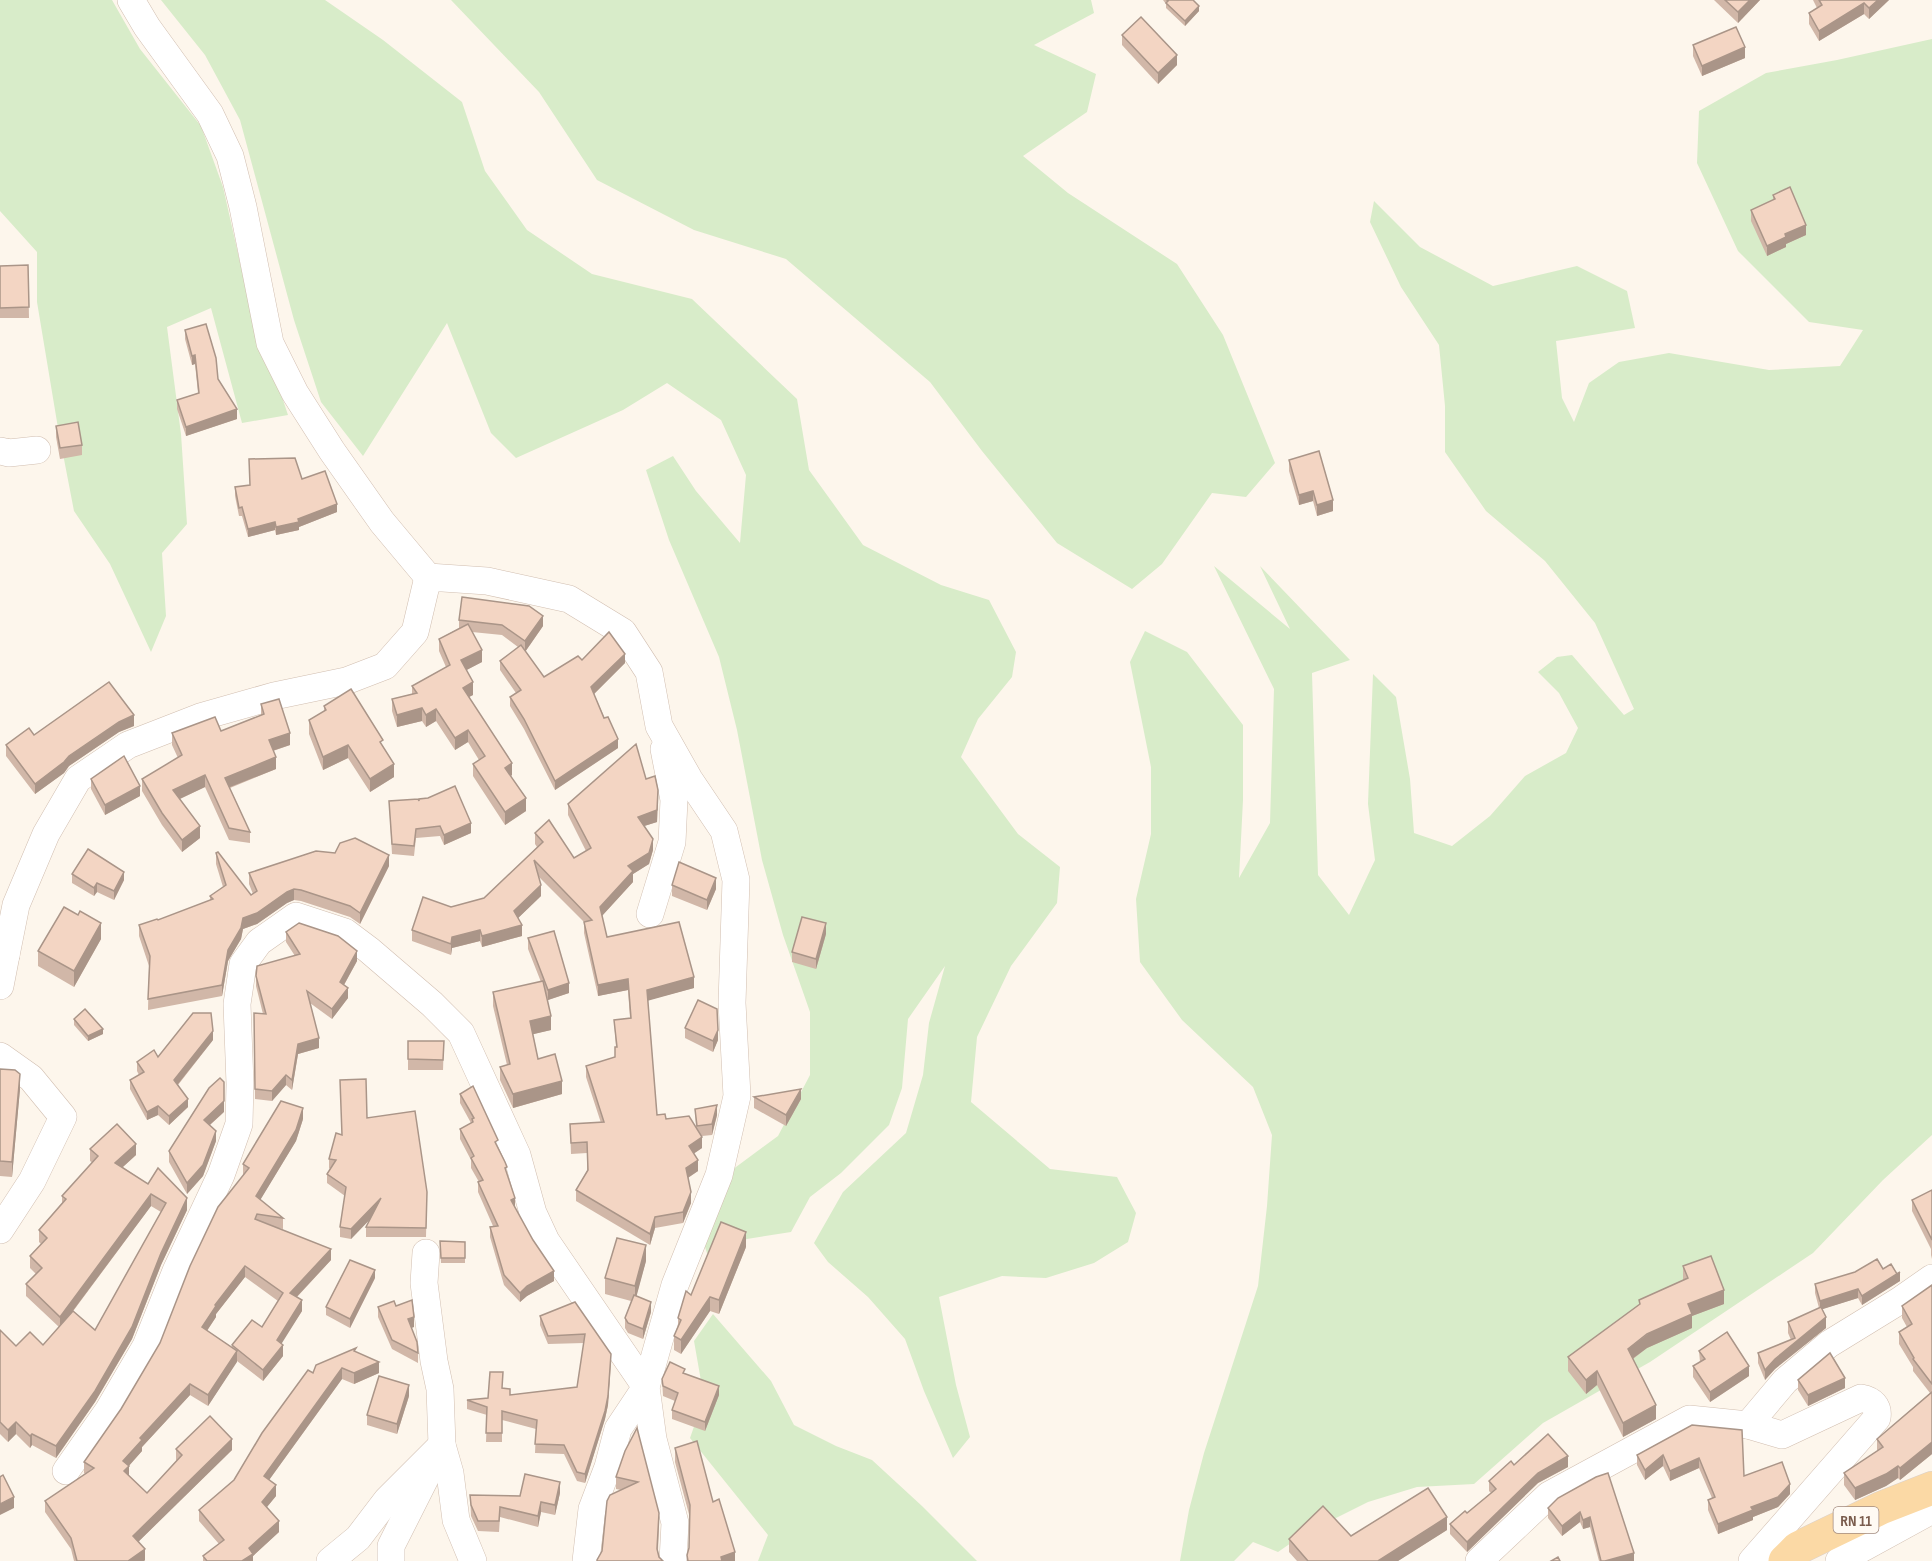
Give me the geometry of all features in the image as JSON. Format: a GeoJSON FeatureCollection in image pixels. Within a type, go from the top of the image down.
{"type":"FeatureCollection","features":[{"type":"Feature","properties":{"kind":"main road","name":"RN 11"},"geometry":{"type":"LineString","coordinates":[[1785,1561],[1798,1548],[1881,1508],[1932,1488]]}},
{"type":"Feature","properties":{"kind":"street"},"geometry":{"type":"LineString","coordinates":[[131,0],[147,27],[210,114],[230,156],[243,207],[270,343],[295,393],[382,522],[428,577],[487,581],[569,598],[622,632],[649,672],[674,800],[672,842],[650,914]]}},
{"type":"Feature","properties":{"kind":"street"},"geometry":{"type":"LineString","coordinates":[[0,451],[9,453],[37,450]]}},
{"type":"Feature","properties":{"kind":"street"},"geometry":{"type":"LineString","coordinates":[[0,986],[3,956],[16,904],[46,834],[78,779],[128,745],[200,717],[274,696],[346,681],[385,666],[415,632],[428,577]]}},
{"type":"Feature","properties":{"kind":"street"},"geometry":{"type":"LineString","coordinates":[[586,1561],[592,1509],[608,1467],[618,1429],[646,1387],[675,1285],[719,1175],[737,1096],[732,1003],[736,880],[724,831],[689,779],[659,726]]}},
{"type":"Feature","properties":{"kind":"street"},"geometry":{"type":"LineString","coordinates":[[66,1472],[108,1412],[146,1346],[176,1271],[222,1175],[238,1124],[240,1084],[237,1004],[243,964],[259,942],[296,916],[345,932],[432,1004],[461,1033],[517,1155],[533,1214],[546,1241],[646,1387],[653,1438],[675,1523],[673,1561]]}},
{"type":"Feature","properties":{"kind":"street"},"geometry":{"type":"LineString","coordinates":[[0,1056],[32,1078],[63,1117],[32,1181],[0,1230]]}},
{"type":"Feature","properties":{"kind":"street"},"geometry":{"type":"LineString","coordinates":[[426,1253],[424,1283],[440,1389],[442,1445],[450,1473],[456,1520],[473,1561]]}},
{"type":"Feature","properties":{"kind":"street"},"geometry":{"type":"LineString","coordinates":[[1748,1425],[1785,1381],[1829,1344],[1932,1278]]}},
{"type":"Feature","properties":{"kind":"street"},"geometry":{"type":"LineString","coordinates":[[1479,1561],[1549,1495],[1689,1419],[1748,1425],[1782,1435],[1861,1398],[1868,1399],[1875,1405],[1878,1412],[1877,1418],[1752,1561]]}},
{"type":"Feature","properties":{"kind":"street"},"geometry":{"type":"LineString","coordinates":[[330,1561],[358,1538],[387,1500],[442,1445]]}},
{"type":"Feature","properties":{"kind":"street"},"geometry":{"type":"LineString","coordinates":[[391,1561],[391,1546],[442,1445]]}},
{"type":"Feature","properties":{"kind":"street"},"geometry":{"type":"LineString","coordinates":[[1839,1561],[1932,1509]]}},
{"type":"Feature","properties":{"kind":"green space"},"geometry":{"type":"Polygon","coordinates":[[[0,0],[112,0],[140,49],[201,126],[223,187],[246,289],[288,415],[242,423],[211,308],[167,327],[181,434],[187,524],[162,553],[166,616],[151,652],[110,564],[74,511],[37,302],[37,252],[0,211],[0,0]]]}},
{"type":"Feature","properties":{"kind":"green space"},"geometry":{"type":"Polygon","coordinates":[[[161,0],[325,0],[383,40],[462,102],[485,171],[527,230],[592,274],[692,299],[797,399],[809,470],[863,545],[941,585],[989,600],[1016,652],[1012,677],[978,719],[961,757],[1018,834],[1060,867],[1057,903],[1011,966],[977,1037],[971,1102],[1050,1169],[1117,1177],[1136,1213],[1128,1242],[1094,1263],[1046,1278],[1002,1276],[939,1297],[956,1385],[970,1437],[953,1458],[924,1391],[905,1339],[868,1297],[828,1262],[814,1243],[843,1192],[906,1133],[923,1075],[929,1023],[945,966],[908,1019],[902,1088],[889,1125],[841,1173],[810,1197],[791,1232],[747,1239],[707,1253],[701,1235],[713,1184],[778,1136],[810,1075],[810,1012],[783,935],[762,860],[737,730],[719,657],[669,540],[646,470],[673,456],[696,491],[740,543],[746,475],[721,420],[667,383],[623,410],[516,458],[491,433],[447,323],[363,456],[321,402],[294,320],[240,120],[205,55],[161,0]]]}},
{"type":"Feature","properties":{"kind":"green space"},"geometry":{"type":"Polygon","coordinates":[[[451,0],[1091,0],[1094,13],[1034,45],[1096,74],[1087,112],[1023,156],[1068,193],[1177,264],[1223,335],[1275,463],[1246,497],[1212,493],[1162,564],[1132,589],[1057,543],[982,451],[930,382],[786,259],[694,230],[597,180],[539,92],[451,0]]]}},
{"type":"Feature","properties":{"kind":"green space"},"geometry":{"type":"Polygon","coordinates":[[[1932,39],[1932,1135],[1883,1180],[1813,1253],[1650,1362],[1543,1423],[1474,1484],[1417,1487],[1368,1502],[1304,1534],[1278,1552],[1253,1542],[1234,1561],[1180,1561],[1189,1510],[1204,1453],[1258,1286],[1272,1135],[1253,1087],[1182,1020],[1140,962],[1136,899],[1151,834],[1151,767],[1130,662],[1145,631],[1187,652],[1243,725],[1243,800],[1239,878],[1270,823],[1274,689],[1214,566],[1290,629],[1260,566],[1350,660],[1312,673],[1318,875],[1349,915],[1375,860],[1368,804],[1373,674],[1396,697],[1410,779],[1414,833],[1452,846],[1490,816],[1525,776],[1566,753],[1578,728],[1559,693],[1538,672],[1557,657],[1572,655],[1624,715],[1634,709],[1595,623],[1545,561],[1486,511],[1445,452],[1445,406],[1439,345],[1401,287],[1370,222],[1374,201],[1420,247],[1493,286],[1577,266],[1627,291],[1635,328],[1556,341],[1562,398],[1574,422],[1589,383],[1619,362],[1669,353],[1769,370],[1840,366],[1863,330],[1809,322],[1738,251],[1697,163],[1699,111],[1766,73],[1932,39]]]}},
{"type":"Feature","properties":{"kind":"green space"},"geometry":{"type":"Polygon","coordinates":[[[713,1314],[771,1381],[794,1425],[836,1446],[872,1460],[977,1561],[758,1561],[768,1535],[690,1438],[704,1398],[694,1341],[713,1314]]]}},
{"type":"Feature","properties":{"kind":"building"},"geometry":{"type":"Polygon","coordinates":[[[1167,0],[1193,0],[1199,6],[1185,21],[1166,3],[1167,0]]]}},
{"type":"Feature","properties":{"kind":"building"},"geometry":{"type":"Polygon","coordinates":[[[1725,0],[1750,0],[1738,12],[1725,0]]]}},
{"type":"Feature","properties":{"kind":"building"},"geometry":{"type":"Polygon","coordinates":[[[1819,0],[1878,0],[1869,8],[1864,3],[1819,31],[1809,13],[1822,5],[1819,0]]]}},
{"type":"Feature","properties":{"kind":"building"},"geometry":{"type":"Polygon","coordinates":[[[1141,17],[1177,55],[1158,73],[1122,35],[1141,17]]]}},
{"type":"Feature","properties":{"kind":"building"},"geometry":{"type":"Polygon","coordinates":[[[1736,27],[1745,47],[1702,66],[1693,45],[1736,27]]]}},
{"type":"Feature","properties":{"kind":"building"},"geometry":{"type":"Polygon","coordinates":[[[1790,187],[1806,225],[1785,234],[1786,237],[1767,246],[1751,210],[1775,199],[1773,195],[1790,187]]]}},
{"type":"Feature","properties":{"kind":"building"},"geometry":{"type":"Polygon","coordinates":[[[28,265],[29,307],[0,308],[0,266],[28,265]]]}},
{"type":"Feature","properties":{"kind":"building"},"geometry":{"type":"Polygon","coordinates":[[[206,324],[216,358],[218,379],[237,409],[186,427],[177,400],[199,393],[195,355],[192,356],[185,330],[206,324]]]}},
{"type":"Feature","properties":{"kind":"building"},"geometry":{"type":"Polygon","coordinates":[[[78,422],[82,445],[60,448],[56,426],[78,422]]]}},
{"type":"Feature","properties":{"kind":"building"},"geometry":{"type":"Polygon","coordinates":[[[1319,451],[1333,500],[1317,505],[1313,491],[1299,495],[1289,460],[1319,451]]]}},
{"type":"Feature","properties":{"kind":"building"},"geometry":{"type":"Polygon","coordinates":[[[295,458],[302,479],[325,471],[337,504],[298,519],[299,522],[276,527],[275,522],[248,529],[242,507],[239,508],[235,487],[250,485],[249,459],[295,458]]]}},
{"type":"Feature","properties":{"kind":"building"},"geometry":{"type":"Polygon","coordinates":[[[462,597],[529,606],[543,616],[525,641],[502,625],[459,620],[462,597]]]}},
{"type":"Feature","properties":{"kind":"building"},"geometry":{"type":"Polygon","coordinates":[[[468,624],[482,650],[461,660],[473,682],[463,688],[512,763],[505,768],[526,798],[505,812],[473,764],[485,756],[468,730],[455,738],[436,709],[426,715],[422,708],[397,715],[392,699],[417,693],[412,686],[450,665],[439,639],[468,624]]]}},
{"type":"Feature","properties":{"kind":"building"},"geometry":{"type":"Polygon","coordinates":[[[609,632],[625,654],[591,687],[604,718],[608,717],[618,739],[555,781],[524,719],[510,697],[521,690],[500,661],[521,645],[544,677],[578,656],[582,660],[609,632]]]}},
{"type":"Feature","properties":{"kind":"building"},"geometry":{"type":"Polygon","coordinates":[[[109,682],[134,715],[119,722],[69,756],[35,784],[6,745],[29,728],[34,735],[109,682]]]}},
{"type":"Feature","properties":{"kind":"building"},"geometry":{"type":"Polygon","coordinates":[[[351,689],[383,740],[380,742],[394,764],[370,779],[348,745],[323,757],[309,720],[326,710],[324,706],[351,689]]]}},
{"type":"Feature","properties":{"kind":"building"},"geometry":{"type":"Polygon","coordinates":[[[279,699],[290,733],[269,740],[276,757],[225,778],[250,832],[229,828],[205,775],[173,790],[200,826],[182,840],[162,813],[142,779],[182,755],[172,733],[215,717],[221,731],[264,714],[261,704],[279,699]]]}},
{"type":"Feature","properties":{"kind":"building"},"geometry":{"type":"Polygon","coordinates":[[[636,744],[646,779],[655,776],[658,790],[657,810],[638,817],[653,839],[649,853],[628,866],[633,871],[600,907],[607,937],[679,922],[694,977],[647,990],[657,1115],[665,1114],[666,1119],[689,1116],[702,1137],[689,1146],[698,1160],[686,1168],[691,1192],[683,1212],[655,1217],[650,1234],[576,1190],[588,1170],[587,1142],[571,1143],[570,1124],[604,1122],[586,1066],[615,1057],[615,1047],[617,1047],[614,1020],[631,1018],[628,979],[598,985],[584,922],[592,920],[534,860],[541,885],[514,911],[522,925],[482,936],[480,930],[452,937],[451,944],[412,930],[423,897],[451,907],[484,898],[543,842],[535,833],[549,820],[574,858],[591,848],[568,804],[636,744]]]}},
{"type":"Feature","properties":{"kind":"building"},"geometry":{"type":"Polygon","coordinates":[[[124,756],[140,786],[105,805],[91,779],[124,756]]]}},
{"type":"Feature","properties":{"kind":"building"},"geometry":{"type":"Polygon","coordinates":[[[455,786],[471,823],[444,835],[440,826],[416,829],[414,846],[392,844],[389,801],[418,799],[419,801],[419,799],[428,798],[455,786]]]}},
{"type":"Feature","properties":{"kind":"building"},"geometry":{"type":"Polygon","coordinates":[[[355,838],[389,855],[360,913],[350,906],[294,889],[257,913],[243,918],[241,928],[228,950],[222,985],[148,999],[150,956],[139,925],[213,899],[210,896],[226,885],[216,853],[218,852],[251,895],[257,891],[249,873],[316,851],[335,853],[340,843],[355,838]]]}},
{"type":"Feature","properties":{"kind":"building"},"geometry":{"type":"Polygon","coordinates":[[[88,849],[124,872],[114,891],[97,883],[94,888],[72,874],[88,849]]]}},
{"type":"Feature","properties":{"kind":"building"},"geometry":{"type":"Polygon","coordinates":[[[679,862],[716,878],[707,900],[672,885],[679,862]]]}},
{"type":"Feature","properties":{"kind":"building"},"geometry":{"type":"Polygon","coordinates":[[[64,907],[78,915],[80,911],[101,923],[74,971],[38,951],[64,907]]]}},
{"type":"Feature","properties":{"kind":"building"},"geometry":{"type":"Polygon","coordinates":[[[802,917],[826,923],[816,959],[792,952],[802,917]]]}},
{"type":"Feature","properties":{"kind":"building"},"geometry":{"type":"Polygon","coordinates":[[[299,923],[338,936],[357,951],[340,982],[348,988],[332,1009],[307,991],[319,1038],[298,1044],[292,1080],[286,1075],[272,1091],[255,1089],[254,1013],[266,1014],[256,976],[257,966],[300,954],[286,932],[299,923]]]}},
{"type":"Feature","properties":{"kind":"building"},"geometry":{"type":"Polygon","coordinates":[[[554,931],[569,983],[548,990],[528,938],[554,931]]]}},
{"type":"Feature","properties":{"kind":"building"},"geometry":{"type":"Polygon","coordinates":[[[543,981],[551,1016],[530,1021],[538,1059],[555,1054],[562,1081],[513,1094],[500,1067],[510,1064],[493,992],[543,981]]]}},
{"type":"Feature","properties":{"kind":"building"},"geometry":{"type":"Polygon","coordinates":[[[698,1000],[717,1009],[718,1030],[713,1041],[685,1028],[698,1000]]]}},
{"type":"Feature","properties":{"kind":"building"},"geometry":{"type":"Polygon","coordinates":[[[85,1009],[103,1029],[88,1036],[74,1019],[85,1009]]]}},
{"type":"Feature","properties":{"kind":"building"},"geometry":{"type":"Polygon","coordinates":[[[193,1013],[211,1013],[213,1031],[174,1080],[188,1099],[169,1116],[158,1106],[147,1112],[130,1080],[144,1072],[137,1062],[154,1050],[158,1057],[193,1013]]]}},
{"type":"Feature","properties":{"kind":"building"},"geometry":{"type":"Polygon","coordinates":[[[408,1041],[444,1041],[443,1060],[408,1059],[408,1041]]]}},
{"type":"Feature","properties":{"kind":"building"},"geometry":{"type":"Polygon","coordinates":[[[0,1069],[15,1070],[20,1074],[12,1162],[0,1161],[0,1069]]]}},
{"type":"Feature","properties":{"kind":"building"},"geometry":{"type":"Polygon","coordinates":[[[220,1078],[224,1082],[224,1101],[204,1120],[216,1131],[203,1165],[187,1183],[169,1151],[209,1088],[220,1078]]]}},
{"type":"Feature","properties":{"kind":"building"},"geometry":{"type":"Polygon","coordinates":[[[366,1079],[367,1118],[415,1111],[427,1192],[426,1228],[366,1227],[381,1198],[351,1229],[340,1227],[346,1187],[327,1174],[336,1160],[329,1159],[336,1133],[342,1135],[340,1080],[366,1079]]]}},
{"type":"Feature","properties":{"kind":"building"},"geometry":{"type":"Polygon","coordinates":[[[473,1086],[498,1140],[495,1142],[507,1167],[505,1168],[515,1198],[511,1200],[533,1240],[554,1271],[527,1286],[520,1293],[504,1275],[490,1227],[498,1226],[478,1182],[483,1180],[471,1158],[474,1156],[460,1129],[473,1122],[474,1118],[460,1094],[473,1086]]]}},
{"type":"Feature","properties":{"kind":"building"},"geometry":{"type":"Polygon","coordinates":[[[801,1089],[786,1115],[754,1097],[801,1089]]]}},
{"type":"Feature","properties":{"kind":"building"},"geometry":{"type":"Polygon","coordinates":[[[281,1101],[303,1108],[296,1130],[256,1196],[283,1218],[257,1214],[255,1219],[331,1249],[290,1293],[302,1300],[277,1340],[283,1345],[263,1370],[232,1345],[252,1320],[262,1327],[283,1293],[245,1266],[215,1305],[202,1327],[237,1351],[208,1395],[190,1384],[140,1438],[142,1440],[123,1461],[129,1466],[124,1471],[147,1493],[182,1455],[176,1449],[210,1416],[232,1439],[133,1536],[145,1549],[128,1561],[77,1561],[71,1538],[45,1501],[94,1468],[84,1462],[121,1409],[160,1343],[190,1266],[218,1207],[249,1168],[243,1164],[281,1101]]]}},
{"type":"Feature","properties":{"kind":"building"},"geometry":{"type":"Polygon","coordinates":[[[717,1105],[712,1124],[697,1126],[695,1109],[717,1105]]]}},
{"type":"Feature","properties":{"kind":"building"},"geometry":{"type":"Polygon","coordinates":[[[117,1124],[136,1144],[115,1163],[148,1184],[158,1168],[187,1198],[161,1253],[132,1327],[95,1391],[56,1446],[32,1434],[30,1436],[16,1422],[8,1430],[0,1422],[0,1330],[16,1346],[30,1332],[43,1345],[73,1311],[95,1330],[166,1203],[151,1194],[60,1317],[26,1284],[42,1268],[30,1256],[47,1238],[39,1230],[66,1199],[62,1196],[98,1156],[90,1149],[117,1124]]]}},
{"type":"Feature","properties":{"kind":"building"},"geometry":{"type":"Polygon","coordinates":[[[1932,1190],[1932,1240],[1912,1200],[1932,1190]]]}},
{"type":"Feature","properties":{"kind":"building"},"geometry":{"type":"Polygon","coordinates":[[[721,1222],[746,1232],[719,1300],[710,1297],[681,1340],[674,1336],[681,1320],[678,1318],[686,1291],[691,1295],[721,1222]]]}},
{"type":"Feature","properties":{"kind":"building"},"geometry":{"type":"Polygon","coordinates":[[[617,1238],[646,1245],[635,1286],[605,1278],[617,1238]]]}},
{"type":"Feature","properties":{"kind":"building"},"geometry":{"type":"Polygon","coordinates":[[[440,1241],[465,1242],[465,1258],[441,1258],[440,1241]]]}},
{"type":"Feature","properties":{"kind":"building"},"geometry":{"type":"Polygon","coordinates":[[[1711,1256],[1724,1290],[1688,1304],[1692,1314],[1647,1334],[1628,1349],[1656,1405],[1623,1423],[1597,1371],[1586,1380],[1568,1357],[1640,1304],[1639,1300],[1688,1278],[1683,1266],[1711,1256]]]}},
{"type":"Feature","properties":{"kind":"building"},"geometry":{"type":"Polygon","coordinates":[[[1877,1259],[1883,1269],[1891,1264],[1897,1274],[1862,1296],[1858,1289],[1820,1301],[1815,1284],[1855,1272],[1877,1259]]]}},
{"type":"Feature","properties":{"kind":"building"},"geometry":{"type":"Polygon","coordinates":[[[350,1260],[375,1270],[350,1319],[326,1307],[350,1260]]]}},
{"type":"Feature","properties":{"kind":"building"},"geometry":{"type":"Polygon","coordinates":[[[1932,1285],[1932,1384],[1913,1359],[1899,1332],[1912,1324],[1902,1306],[1932,1285]]]}},
{"type":"Feature","properties":{"kind":"building"},"geometry":{"type":"Polygon","coordinates":[[[634,1295],[651,1302],[643,1329],[628,1323],[625,1318],[634,1295]]]}},
{"type":"Feature","properties":{"kind":"building"},"geometry":{"type":"Polygon","coordinates":[[[412,1300],[414,1317],[408,1319],[417,1342],[418,1353],[392,1340],[378,1307],[394,1301],[396,1306],[412,1300]]]}},
{"type":"Feature","properties":{"kind":"building"},"geometry":{"type":"Polygon","coordinates":[[[575,1302],[611,1354],[605,1411],[585,1474],[577,1472],[564,1445],[535,1444],[537,1420],[502,1411],[502,1433],[486,1433],[487,1407],[467,1400],[488,1398],[490,1372],[503,1372],[502,1388],[510,1389],[510,1395],[577,1387],[585,1334],[548,1336],[540,1316],[575,1302]]]}},
{"type":"Feature","properties":{"kind":"building"},"geometry":{"type":"Polygon","coordinates":[[[1821,1307],[1826,1317],[1765,1370],[1758,1353],[1795,1338],[1788,1322],[1821,1307]]]}},
{"type":"Feature","properties":{"kind":"building"},"geometry":{"type":"Polygon","coordinates":[[[1727,1332],[1749,1366],[1710,1392],[1693,1366],[1705,1359],[1699,1351],[1727,1332]]]}},
{"type":"Feature","properties":{"kind":"building"},"geometry":{"type":"Polygon","coordinates":[[[356,1348],[354,1351],[379,1362],[354,1373],[342,1368],[264,1476],[276,1485],[262,1502],[279,1521],[249,1548],[253,1554],[242,1561],[207,1561],[203,1556],[224,1540],[199,1510],[234,1480],[262,1433],[308,1370],[313,1373],[316,1365],[356,1348]]]}},
{"type":"Feature","properties":{"kind":"building"},"geometry":{"type":"Polygon","coordinates":[[[1830,1353],[1845,1378],[1808,1395],[1798,1380],[1830,1353]]]}},
{"type":"Feature","properties":{"kind":"building"},"geometry":{"type":"Polygon","coordinates":[[[670,1362],[685,1369],[683,1373],[719,1386],[705,1422],[672,1410],[678,1393],[663,1386],[662,1379],[670,1362]]]}},
{"type":"Feature","properties":{"kind":"building"},"geometry":{"type":"Polygon","coordinates":[[[379,1376],[409,1385],[397,1424],[367,1415],[379,1376]]]}},
{"type":"Feature","properties":{"kind":"building"},"geometry":{"type":"Polygon","coordinates":[[[1932,1392],[1932,1442],[1900,1468],[1898,1466],[1855,1488],[1844,1473],[1883,1447],[1877,1439],[1932,1392]]]}},
{"type":"Feature","properties":{"kind":"building"},"geometry":{"type":"Polygon","coordinates":[[[1692,1425],[1742,1430],[1744,1476],[1782,1462],[1790,1484],[1778,1497],[1751,1507],[1753,1510],[1718,1524],[1708,1500],[1715,1497],[1699,1458],[1670,1471],[1663,1455],[1645,1470],[1637,1455],[1692,1425]]]}},
{"type":"Feature","properties":{"kind":"building"},"geometry":{"type":"Polygon","coordinates":[[[637,1428],[659,1513],[657,1549],[663,1561],[597,1561],[602,1551],[607,1501],[610,1495],[638,1482],[616,1477],[625,1451],[637,1428]]]}},
{"type":"Feature","properties":{"kind":"building"},"geometry":{"type":"Polygon","coordinates":[[[1548,1434],[1568,1456],[1538,1473],[1467,1542],[1450,1524],[1496,1489],[1489,1481],[1511,1461],[1514,1465],[1548,1434]]]}},
{"type":"Feature","properties":{"kind":"building"},"geometry":{"type":"Polygon","coordinates":[[[697,1441],[713,1502],[719,1499],[735,1552],[721,1557],[722,1561],[688,1561],[690,1505],[675,1448],[697,1441]]]}},
{"type":"Feature","properties":{"kind":"building"},"geometry":{"type":"Polygon","coordinates":[[[1608,1473],[1634,1553],[1601,1561],[1590,1517],[1583,1520],[1580,1512],[1562,1526],[1548,1508],[1558,1498],[1608,1473]]]}},
{"type":"Feature","properties":{"kind":"building"},"geometry":{"type":"Polygon","coordinates":[[[525,1474],[560,1482],[555,1505],[541,1502],[538,1516],[500,1507],[499,1521],[478,1521],[471,1505],[470,1495],[520,1496],[525,1474]]]}},
{"type":"Feature","properties":{"kind":"building"},"geometry":{"type":"Polygon","coordinates":[[[3,1475],[14,1497],[0,1504],[0,1477],[3,1475]]]}},
{"type":"Feature","properties":{"kind":"building"},"geometry":{"type":"Polygon","coordinates":[[[1428,1488],[1447,1517],[1378,1561],[1308,1561],[1289,1539],[1323,1506],[1351,1536],[1428,1488]]]}}]}
